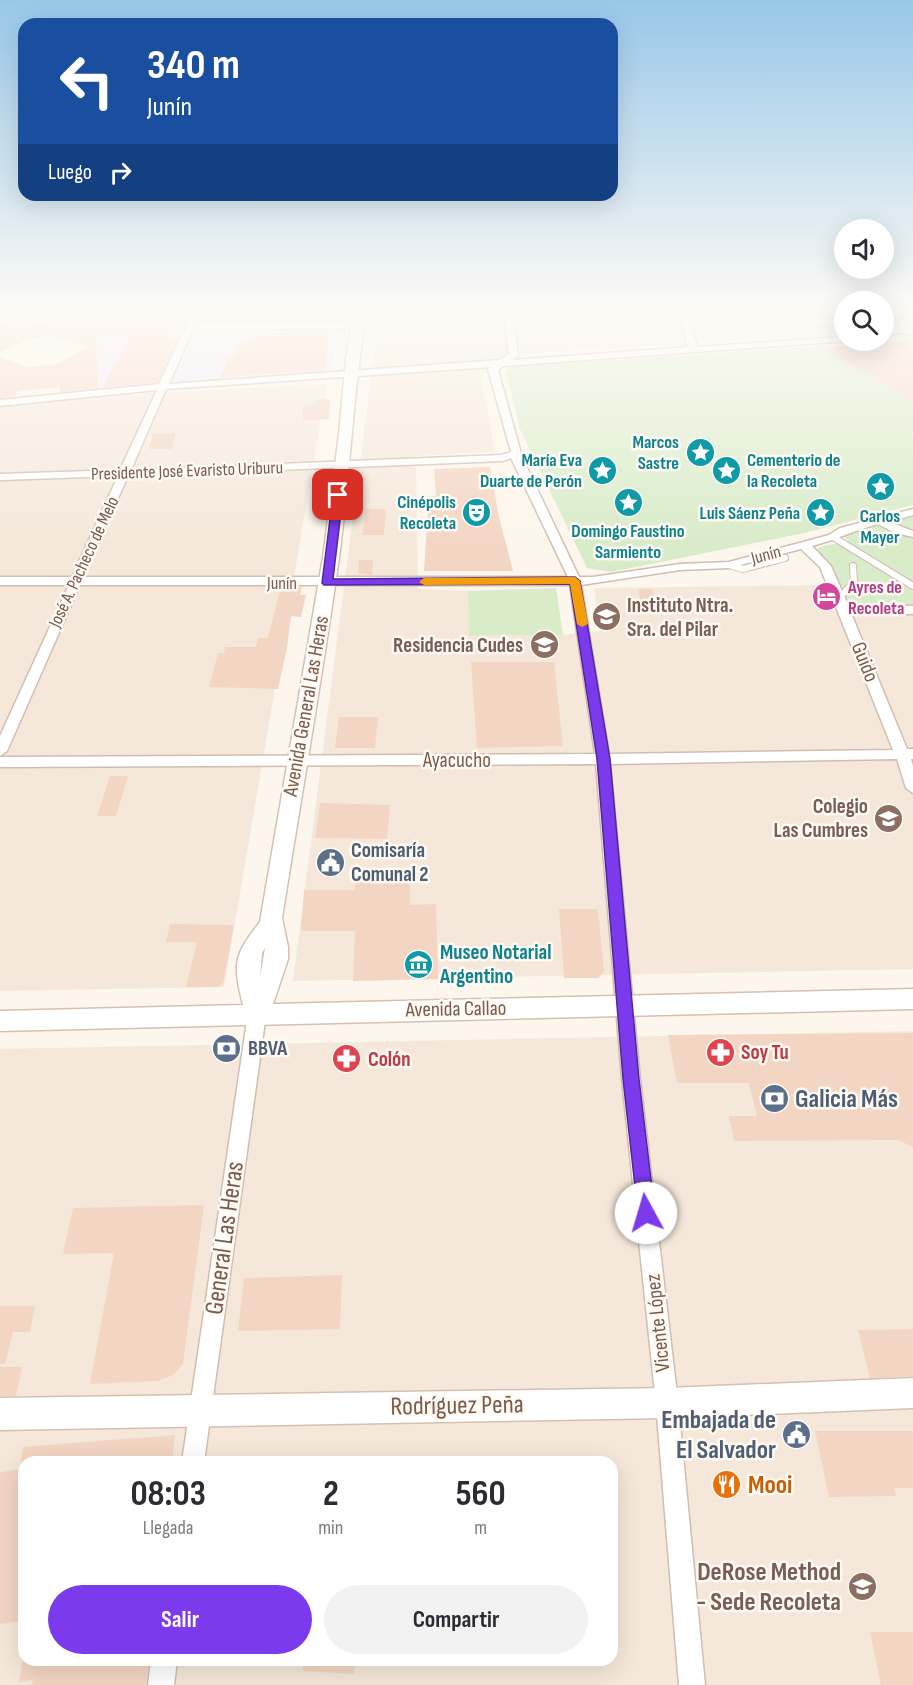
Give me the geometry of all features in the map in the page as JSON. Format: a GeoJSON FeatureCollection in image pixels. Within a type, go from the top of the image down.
{"type":"FeatureCollection","features":[{"type":"Feature","properties":{"kind":"main road","name":"Avenida General Las Heras"},"geometry":{"type":"LineString","coordinates":[[257,1014],[273,976],[277,949],[270,925],[327,583],[342,466],[349,387]]}},
{"type":"Feature","properties":{"kind":"main road","name":"Avenida Callao"},"geometry":{"type":"LineString","coordinates":[[0,1021],[913,999]]}},
{"type":"Feature","properties":{"kind":"main road","name":"Rodríguez Peña"},"geometry":{"type":"LineString","coordinates":[[0,1414],[666,1403],[913,1393]]}},
{"type":"Feature","properties":{"kind":"street","name":"José A. Pacheco de Melo"},"geometry":{"type":"LineString","coordinates":[[0,751],[74,582],[126,472],[161,387]]}},
{"type":"Feature","properties":{"kind":"street"},"geometry":{"type":"LineString","coordinates":[[0,403],[167,387]]}},
{"type":"Feature","properties":{"kind":"street","name":"Vicente López"},"geometry":{"type":"LineString","coordinates":[[498,387],[517,457],[575,581],[603,759],[624,1006],[666,1403],[692,1685]]}},
{"type":"Feature","properties":{"kind":"street","name":"Presidente José Evaristo Uriburu"},"geometry":{"type":"LineString","coordinates":[[0,477],[342,466],[503,458],[510,455],[517,457]]}},
{"type":"Feature","properties":{"kind":"street","name":"Junín"},"geometry":{"type":"LineString","coordinates":[[0,581],[327,583],[593,581],[669,569],[729,565],[833,537],[844,530],[913,512]]}},
{"type":"Feature","properties":{"kind":"street"},"geometry":{"type":"LineString","coordinates":[[880,521],[899,531],[913,534]]}},
{"type":"Feature","properties":{"kind":"street","name":"Guido"},"geometry":{"type":"LineString","coordinates":[[803,545],[825,566],[908,754],[913,788]]}},
{"type":"Feature","properties":{"kind":"street"},"geometry":{"type":"LineString","coordinates":[[842,604],[913,610]]}},
{"type":"Feature","properties":{"kind":"street","name":"Ayacucho"},"geometry":{"type":"LineString","coordinates":[[0,762],[603,759],[908,754]]}},
{"type":"Feature","properties":{"kind":"street","name":"General Las Heras"},"geometry":{"type":"LineString","coordinates":[[194,1456],[257,1014]]}},
{"type":"Feature","properties":{"kind":"street"},"geometry":{"type":"LineString","coordinates":[[161,1685],[163,1666]]}},
{"type":"Feature","properties":{"kind":"lane"},"geometry":{"type":"LineString","coordinates":[[833,537],[913,586]]}},
{"type":"Feature","properties":{"kind":"lane"},"geometry":{"type":"LineString","coordinates":[[729,565],[743,569],[785,558]]}},
{"type":"Feature","properties":{"kind":"lane"},"geometry":{"type":"LineString","coordinates":[[842,604],[854,582],[853,566]]}},
{"type":"Feature","properties":{"kind":"shaded area"},"geometry":{"type":"Polygon","coordinates":[[[60,387],[125,387],[60,393],[60,387]]]}},
{"type":"Feature","properties":{"kind":"shaded area"},"geometry":{"type":"Polygon","coordinates":[[[275,387],[327,387],[224,987],[0,991],[0,408],[150,393],[275,387]]]}},
{"type":"Feature","properties":{"kind":"shaded area"},"geometry":{"type":"Polygon","coordinates":[[[370,387],[483,387],[495,452],[416,456],[418,589],[468,591],[469,636],[563,635],[600,631],[594,588],[823,585],[834,612],[913,613],[913,969],[293,981],[370,387]]]}},
{"type":"Feature","properties":{"kind":"shaded area"},"geometry":{"type":"Polygon","coordinates":[[[913,1031],[913,1685],[0,1685],[0,1049],[913,1031]]]}},
{"type":"Feature","properties":{"kind":"green space","name":"Cementerio de la Recoleta"},"geometry":{"type":"Polygon","coordinates":[[[510,387],[886,387],[913,403],[913,432],[911,433],[913,435],[913,505],[804,533],[611,572],[587,568],[520,429],[510,387]]]}},
{"type":"Feature","properties":{"kind":"green space"},"geometry":{"type":"Polygon","coordinates":[[[913,512],[913,610],[848,609],[817,549],[849,541],[839,533],[913,512]]]}},
{"type":"Feature","properties":{"kind":"green space"},"geometry":{"type":"Polygon","coordinates":[[[556,588],[563,635],[469,636],[468,591],[556,588]]]}},
{"type":"Feature","properties":{"kind":"building"},"geometry":{"type":"Polygon","coordinates":[[[0,387],[98,387],[60,392],[60,387],[17,391],[16,396],[0,398],[0,387]]]}},
{"type":"Feature","properties":{"kind":"building"},"geometry":{"type":"Polygon","coordinates":[[[887,387],[913,387],[913,403],[887,387]]]}},
{"type":"Feature","properties":{"kind":"building"},"geometry":{"type":"Polygon","coordinates":[[[330,399],[329,419],[303,420],[303,405],[315,404],[315,400],[330,399]]]}},
{"type":"Feature","properties":{"kind":"building"},"geometry":{"type":"Polygon","coordinates":[[[176,433],[172,449],[149,449],[153,434],[176,433]]]}},
{"type":"Feature","properties":{"kind":"building"},"geometry":{"type":"Polygon","coordinates":[[[490,467],[499,517],[513,571],[424,571],[429,496],[436,496],[434,469],[490,467]]]}},
{"type":"Feature","properties":{"kind":"building"},"geometry":{"type":"Polygon","coordinates":[[[366,509],[386,509],[384,535],[362,535],[366,509]]]}},
{"type":"Feature","properties":{"kind":"building"},"geometry":{"type":"Polygon","coordinates":[[[359,560],[373,560],[372,575],[358,573],[359,560]]]}},
{"type":"Feature","properties":{"kind":"building"},"geometry":{"type":"Polygon","coordinates":[[[281,587],[302,587],[300,595],[306,595],[301,617],[291,616],[278,689],[209,687],[218,653],[224,653],[225,647],[256,647],[258,638],[268,638],[281,587]]]}},
{"type":"Feature","properties":{"kind":"building"},"geometry":{"type":"Polygon","coordinates":[[[638,589],[652,589],[656,605],[641,605],[638,589]]]}},
{"type":"Feature","properties":{"kind":"building"},"geometry":{"type":"Polygon","coordinates":[[[471,662],[554,662],[563,746],[477,748],[471,662]]]}},
{"type":"Feature","properties":{"kind":"building"},"geometry":{"type":"Polygon","coordinates":[[[339,717],[378,717],[375,748],[335,748],[339,717]]]}},
{"type":"Feature","properties":{"kind":"building"},"geometry":{"type":"Polygon","coordinates":[[[110,776],[128,776],[116,816],[97,816],[110,776]]]}},
{"type":"Feature","properties":{"kind":"building"},"geometry":{"type":"Polygon","coordinates":[[[320,803],[390,805],[387,839],[315,838],[320,803]]]}},
{"type":"Feature","properties":{"kind":"building"},"geometry":{"type":"Polygon","coordinates":[[[410,876],[410,905],[436,904],[438,979],[353,981],[355,931],[301,931],[304,890],[355,890],[355,877],[410,876]]]}},
{"type":"Feature","properties":{"kind":"building"},"geometry":{"type":"Polygon","coordinates":[[[559,909],[598,909],[604,972],[598,978],[564,978],[559,909]]]}},
{"type":"Feature","properties":{"kind":"building"},"geometry":{"type":"Polygon","coordinates":[[[170,924],[234,925],[223,984],[218,987],[186,987],[197,942],[166,942],[170,924]]]}},
{"type":"Feature","properties":{"kind":"building"},"geometry":{"type":"Polygon","coordinates":[[[913,1033],[913,1147],[898,1140],[734,1141],[729,1116],[757,1116],[749,1083],[677,1083],[668,1035],[913,1033]]]}},
{"type":"Feature","properties":{"kind":"building"},"geometry":{"type":"Polygon","coordinates":[[[204,1205],[183,1364],[173,1375],[158,1381],[90,1384],[114,1253],[63,1254],[73,1208],[204,1205]]]}},
{"type":"Feature","properties":{"kind":"building"},"geometry":{"type":"Polygon","coordinates":[[[342,1275],[340,1329],[238,1331],[244,1278],[342,1275]]]}},
{"type":"Feature","properties":{"kind":"building"},"geometry":{"type":"Polygon","coordinates":[[[0,1306],[35,1306],[30,1332],[13,1332],[5,1364],[0,1364],[0,1306]]]}},
{"type":"Feature","properties":{"kind":"building"},"geometry":{"type":"Polygon","coordinates":[[[913,1329],[913,1376],[870,1378],[858,1330],[913,1329]]]}},
{"type":"Feature","properties":{"kind":"building"},"geometry":{"type":"Polygon","coordinates":[[[0,1367],[22,1367],[16,1396],[0,1396],[0,1367]]]}},
{"type":"Feature","properties":{"kind":"building"},"geometry":{"type":"Polygon","coordinates":[[[815,1431],[913,1431],[913,1488],[894,1488],[896,1496],[829,1497],[815,1431]]]}},
{"type":"Feature","properties":{"kind":"building"},"geometry":{"type":"Polygon","coordinates":[[[175,1435],[173,1456],[22,1456],[23,1447],[175,1435]]]}},
{"type":"Feature","properties":{"kind":"building"},"geometry":{"type":"Polygon","coordinates":[[[18,1470],[18,1622],[0,1624],[0,1472],[18,1470]]]}},
{"type":"Feature","properties":{"kind":"building"},"geometry":{"type":"Polygon","coordinates":[[[870,1632],[913,1632],[913,1685],[881,1685],[870,1632]]]}},
{"type":"Feature","properties":{"kind":"building"},"geometry":{"type":"Polygon","coordinates":[[[22,1666],[148,1666],[146,1685],[32,1685],[33,1680],[19,1682],[22,1666]]]}},
{"type":"Feature","properties":{"kind":"building"},"geometry":{"type":"Polygon","coordinates":[[[303,1666],[355,1666],[354,1674],[303,1671],[303,1666]]]}},
{"type":"Feature","properties":{"kind":"slow traffic"},"geometry":{"type":"LineString","coordinates":[[424,582],[575,581],[582,624]]}},
{"type":"Feature","properties":{"kind":"place","name":"Marcos Sastre"},"geometry":{"type":"Point","coordinates":[700,452]}},
{"type":"Feature","properties":{"kind":"place","name":"María Eva Duarte de Perón"},"geometry":{"type":"Point","coordinates":[603,470]}},
{"type":"Feature","properties":{"kind":"place","name":"Cementerio de la Recoleta"},"geometry":{"type":"Point","coordinates":[726,470]}},
{"type":"Feature","properties":{"kind":"place","name":"Carlos Mayer"},"geometry":{"type":"Point","coordinates":[880,487]}},
{"type":"Feature","properties":{"kind":"place","name":"Domingo Faustino Sarmiento"},"geometry":{"type":"Point","coordinates":[628,502]}},
{"type":"Feature","properties":{"kind":"place","name":"Cinépolis Recoleta"},"geometry":{"type":"Point","coordinates":[477,512]}},
{"type":"Feature","properties":{"kind":"place","name":"Luis Sáenz Peña"},"geometry":{"type":"Point","coordinates":[821,513]}},
{"type":"Feature","properties":{"kind":"place","name":"Ayres de Recoleta"},"geometry":{"type":"Point","coordinates":[827,597]}},
{"type":"Feature","properties":{"kind":"place","name":"Instituto Ntra. Sra. del Pilar"},"geometry":{"type":"Point","coordinates":[606,617]}},
{"type":"Feature","properties":{"kind":"place","name":"Residencia Cudes"},"geometry":{"type":"Point","coordinates":[544,645]}},
{"type":"Feature","properties":{"kind":"place","name":"Colegio Las Cumbres"},"geometry":{"type":"Point","coordinates":[889,818]}},
{"type":"Feature","properties":{"kind":"place","name":"Comisaría Comunal 2"},"geometry":{"type":"Point","coordinates":[330,862]}},
{"type":"Feature","properties":{"kind":"place","name":"Museo Notarial Argentino"},"geometry":{"type":"Point","coordinates":[419,964]}},
{"type":"Feature","properties":{"kind":"place","name":"BBVA"},"geometry":{"type":"Point","coordinates":[227,1048]}},
{"type":"Feature","properties":{"kind":"place","name":"Soy Tu"},"geometry":{"type":"Point","coordinates":[720,1052]}},
{"type":"Feature","properties":{"kind":"place","name":"Colón"},"geometry":{"type":"Point","coordinates":[347,1059]}},
{"type":"Feature","properties":{"kind":"place","name":"Galicia Más"},"geometry":{"type":"Point","coordinates":[774,1099]}},
{"type":"Feature","properties":{"kind":"place","name":"Embajada de El Salvador"},"geometry":{"type":"Point","coordinates":[797,1435]}},
{"type":"Feature","properties":{"kind":"place","name":"Mooi"},"geometry":{"type":"Point","coordinates":[727,1485]}},
{"type":"Feature","properties":{"kind":"place","name":"DeRose Method - Sede Recoleta"},"geometry":{"type":"Point","coordinates":[862,1587]}},
{"type":"Feature","properties":{"kind":"route"},"geometry":{"type":"LineString","coordinates":[[338,495],[327,583],[575,581],[603,759],[631,1079],[646,1213]]}}]}
